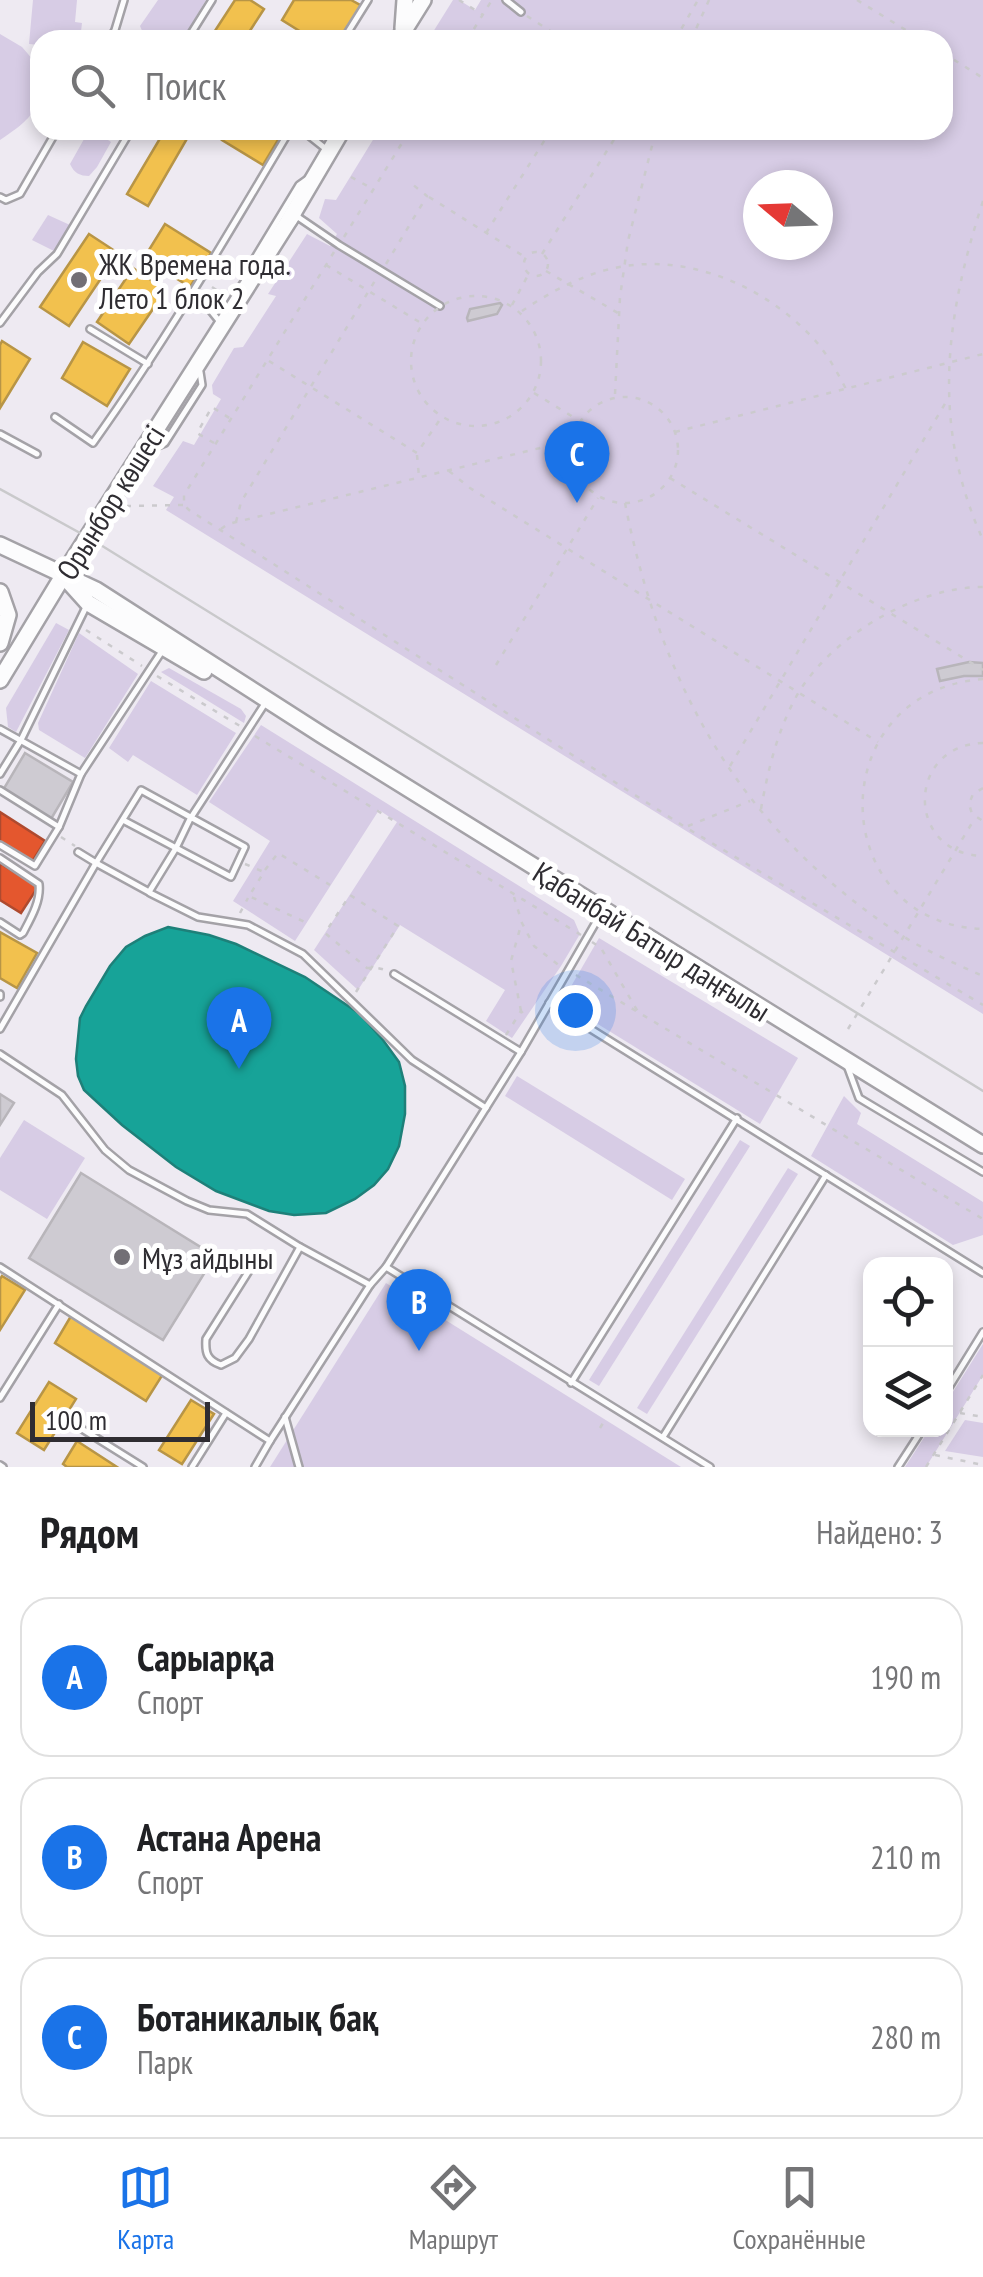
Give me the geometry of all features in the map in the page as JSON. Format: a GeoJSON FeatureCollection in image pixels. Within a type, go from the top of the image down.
{"type":"FeatureCollection","features":[{"type":"Feature","properties":{"kind":"main road"},"geometry":{"type":"LineString","coordinates":[[401,30],[405,0]]}},
{"type":"Feature","properties":{"kind":"main road"},"geometry":{"type":"LineString","coordinates":[[404,30],[423,0]]}},
{"type":"Feature","properties":{"kind":"main road","name":"Орынбор көшесі"},"geometry":{"type":"LineString","coordinates":[[222,324],[239,303],[336,140]]}},
{"type":"Feature","properties":{"kind":"main road","name":"Орынбор көшесі"},"geometry":{"type":"LineString","coordinates":[[0,680],[293,214]]}},
{"type":"Feature","properties":{"kind":"main road","name":"Қабанбай Батыр даңғылы"},"geometry":{"type":"LineString","coordinates":[[0,546],[96,590],[983,1146]]}},
{"type":"Feature","properties":{"kind":"main road","name":"Қабанбай Батыр даңғылы"},"geometry":{"type":"LineString","coordinates":[[63,576],[88,603],[322,735]]}},
{"type":"Feature","properties":{"kind":"main road"},"geometry":{"type":"LineString","coordinates":[[0,592],[8,616],[0,643]]}},
{"type":"Feature","properties":{"kind":"lane"},"geometry":{"type":"LineString","coordinates":[[115,30],[124,0]]}},
{"type":"Feature","properties":{"kind":"lane"},"geometry":{"type":"LineString","coordinates":[[193,30],[212,0]]}},
{"type":"Feature","properties":{"kind":"lane"},"geometry":{"type":"LineString","coordinates":[[350,30],[368,0]]}},
{"type":"Feature","properties":{"kind":"lane"},"geometry":{"type":"LineString","coordinates":[[506,0],[521,12]]}},
{"type":"Feature","properties":{"kind":"lane"},"geometry":{"type":"LineString","coordinates":[[0,197],[6,200],[20,194],[51,140]]}},
{"type":"Feature","properties":{"kind":"lane"},"geometry":{"type":"LineString","coordinates":[[0,323],[38,272],[57,254],[126,140]]}},
{"type":"Feature","properties":{"kind":"lane"},"geometry":{"type":"LineString","coordinates":[[55,417],[93,442],[192,295],[284,140]]}},
{"type":"Feature","properties":{"kind":"lane"},"geometry":{"type":"LineString","coordinates":[[315,140],[329,151]]}},
{"type":"Feature","properties":{"kind":"lane"},"geometry":{"type":"LineString","coordinates":[[243,291],[250,266],[299,186],[319,168]]}},
{"type":"Feature","properties":{"kind":"lane"},"geometry":{"type":"LineString","coordinates":[[293,214],[440,306]]}},
{"type":"Feature","properties":{"kind":"lane"},"geometry":{"type":"LineString","coordinates":[[192,295],[203,301],[222,324]]}},
{"type":"Feature","properties":{"kind":"lane"},"geometry":{"type":"LineString","coordinates":[[90,328],[148,364]]}},
{"type":"Feature","properties":{"kind":"lane"},"geometry":{"type":"LineString","coordinates":[[0,434],[38,454]]}},
{"type":"Feature","properties":{"kind":"lane"},"geometry":{"type":"LineString","coordinates":[[0,774],[22,740],[88,603]]}},
{"type":"Feature","properties":{"kind":"lane"},"geometry":{"type":"LineString","coordinates":[[0,845],[35,866],[57,830],[81,774],[164,648]]}},
{"type":"Feature","properties":{"kind":"lane"},"geometry":{"type":"LineString","coordinates":[[149,892],[190,818],[264,705]]}},
{"type":"Feature","properties":{"kind":"lane"},"geometry":{"type":"LineString","coordinates":[[0,730],[81,774]]}},
{"type":"Feature","properties":{"kind":"lane"},"geometry":{"type":"LineString","coordinates":[[0,790],[57,830]]}},
{"type":"Feature","properties":{"kind":"lane"},"geometry":{"type":"LineString","coordinates":[[0,1029],[96,862],[141,790],[245,847],[231,877],[123,820]]}},
{"type":"Feature","properties":{"kind":"lane"},"geometry":{"type":"LineString","coordinates":[[78,852],[198,917],[248,925],[302,954],[412,1060],[486,1108]]}},
{"type":"Feature","properties":{"kind":"lane"},"geometry":{"type":"LineString","coordinates":[[0,858],[40,888],[23,934],[0,922]]}},
{"type":"Feature","properties":{"kind":"lane"},"geometry":{"type":"LineString","coordinates":[[255,1467],[521,1052],[602,910]]}},
{"type":"Feature","properties":{"kind":"lane"},"geometry":{"type":"LineString","coordinates":[[394,974],[521,1052]]}},
{"type":"Feature","properties":{"kind":"lane"},"geometry":{"type":"LineString","coordinates":[[549,1003],[983,1272]]}},
{"type":"Feature","properties":{"kind":"lane"},"geometry":{"type":"LineString","coordinates":[[0,1054],[62,1095],[105,1150],[129,1170],[209,1210],[247,1214],[370,1285]]}},
{"type":"Feature","properties":{"kind":"lane"},"geometry":{"type":"LineString","coordinates":[[845,1060],[859,1098],[983,1172]]}},
{"type":"Feature","properties":{"kind":"lane"},"geometry":{"type":"LineString","coordinates":[[571,1382],[737,1118]]}},
{"type":"Feature","properties":{"kind":"lane"},"geometry":{"type":"LineString","coordinates":[[663,1437],[826,1175]]}},
{"type":"Feature","properties":{"kind":"lane"},"geometry":{"type":"LineString","coordinates":[[252,1266],[206,1339],[206,1352],[212,1362],[220,1365],[242,1349],[300,1247]]}},
{"type":"Feature","properties":{"kind":"lane"},"geometry":{"type":"LineString","coordinates":[[386,1266],[710,1467]]}},
{"type":"Feature","properties":{"kind":"lane"},"geometry":{"type":"LineString","coordinates":[[0,1267],[270,1441]]}},
{"type":"Feature","properties":{"kind":"lane"},"geometry":{"type":"LineString","coordinates":[[0,1398],[59,1304]]}},
{"type":"Feature","properties":{"kind":"lane"},"geometry":{"type":"LineString","coordinates":[[953,1381],[983,1332]]}},
{"type":"Feature","properties":{"kind":"lane"},"geometry":{"type":"LineString","coordinates":[[192,1467],[226,1413]]}},
{"type":"Feature","properties":{"kind":"lane"},"geometry":{"type":"LineString","coordinates":[[285,1417],[299,1467]]}},
{"type":"Feature","properties":{"kind":"lane"},"geometry":{"type":"LineString","coordinates":[[74,1424],[144,1467]]}},
{"type":"Feature","properties":{"kind":"lane"},"geometry":{"type":"LineString","coordinates":[[898,1467],[917,1437]]}},
{"type":"Feature","properties":{"kind":"path"},"geometry":{"type":"LineString","coordinates":[[458,0],[483,15]]}},
{"type":"Feature","properties":{"kind":"path"},"geometry":{"type":"LineString","coordinates":[[473,30],[492,0]]}},
{"type":"Feature","properties":{"kind":"path"},"geometry":{"type":"LineString","coordinates":[[680,30],[698,0]]}},
{"type":"Feature","properties":{"kind":"path"},"geometry":{"type":"LineString","coordinates":[[695,30],[708,0]]}},
{"type":"Feature","properties":{"kind":"path"},"geometry":{"type":"LineString","coordinates":[[857,0],[906,30]]}},
{"type":"Feature","properties":{"kind":"path"},"geometry":{"type":"LineString","coordinates":[[521,12],[549,30]]}},
{"type":"Feature","properties":{"kind":"path"},"geometry":{"type":"LineString","coordinates":[[953,59],[983,78]]}},
{"type":"Feature","properties":{"kind":"path"},"geometry":{"type":"LineString","coordinates":[[404,140],[184,495],[184,505],[686,827],[983,1006]]}},
{"type":"Feature","properties":{"kind":"path"},"geometry":{"type":"LineString","coordinates":[[486,233],[545,140]]}},
{"type":"Feature","properties":{"kind":"path"},"geometry":{"type":"LineString","coordinates":[[542,254],[614,140]]}},
{"type":"Feature","properties":{"kind":"path"},"geometry":{"type":"LineString","coordinates":[[615,398],[624,266],[653,140]]}},
{"type":"Feature","properties":{"kind":"path"},"geometry":{"type":"LineString","coordinates":[[350,177],[374,188]]}},
{"type":"Feature","properties":{"kind":"path"},"geometry":{"type":"LineString","coordinates":[[412,184],[526,257]]}},
{"type":"Feature","properties":{"kind":"path"},"geometry":{"type":"LineString","coordinates":[[236,522],[241,502],[428,196]]}},
{"type":"Feature","properties":{"kind":"path"},"geometry":{"type":"LineString","coordinates":[[983,202],[961,275],[948,363],[953,448],[968,506],[983,540]]}},
{"type":"Feature","properties":{"kind":"path"},"geometry":{"type":"LineString","coordinates":[[534,252],[542,254],[548,264],[546,271],[540,276],[528,275],[524,268],[526,257],[534,252]]}},
{"type":"Feature","properties":{"kind":"path"},"geometry":{"type":"LineString","coordinates":[[520,313],[551,291],[624,266],[659,264],[693,269],[756,292],[782,310],[810,334],[846,388]]}},
{"type":"Feature","properties":{"kind":"path"},"geometry":{"type":"LineString","coordinates":[[326,265],[422,324]]}},
{"type":"Feature","properties":{"kind":"path"},"geometry":{"type":"LineString","coordinates":[[546,271],[619,314]]}},
{"type":"Feature","properties":{"kind":"path"},"geometry":{"type":"LineString","coordinates":[[511,306],[528,275]]}},
{"type":"Feature","properties":{"kind":"path"},"geometry":{"type":"LineString","coordinates":[[212,287],[222,292]]}},
{"type":"Feature","properties":{"kind":"path"},"geometry":{"type":"LineString","coordinates":[[470,296],[492,298],[511,306],[533,330],[540,350],[540,372],[533,392],[520,409],[492,424],[470,426],[442,417],[424,401],[411,372],[411,350],[422,324],[440,306],[470,296]]}},
{"type":"Feature","properties":{"kind":"path"},"geometry":{"type":"LineString","coordinates":[[675,432],[983,354]]}},
{"type":"Feature","properties":{"kind":"path"},"geometry":{"type":"LineString","coordinates":[[268,360],[417,453]]}},
{"type":"Feature","properties":{"kind":"path"},"geometry":{"type":"LineString","coordinates":[[533,392],[580,421]]}},
{"type":"Feature","properties":{"kind":"path"},"geometry":{"type":"LineString","coordinates":[[627,396],[651,403],[670,420],[678,454],[670,478],[657,492],[626,503],[610,501],[584,484],[572,456],[580,421],[595,406],[615,398],[627,396]]}},
{"type":"Feature","properties":{"kind":"path"},"geometry":{"type":"LineString","coordinates":[[729,768],[948,397]]}},
{"type":"Feature","properties":{"kind":"path"},"geometry":{"type":"LineString","coordinates":[[215,444],[197,433],[212,407],[231,418]]}},
{"type":"Feature","properties":{"kind":"path"},"geometry":{"type":"LineString","coordinates":[[419,478],[417,453],[442,417]]}},
{"type":"Feature","properties":{"kind":"path"},"geometry":{"type":"LineString","coordinates":[[220,530],[228,524],[573,440]]}},
{"type":"Feature","properties":{"kind":"path"},"geometry":{"type":"LineString","coordinates":[[449,470],[470,488],[878,742]]}},
{"type":"Feature","properties":{"kind":"path"},"geometry":{"type":"LineString","coordinates":[[670,478],[983,670]]}},
{"type":"Feature","properties":{"kind":"path"},"geometry":{"type":"LineString","coordinates":[[496,665],[599,496]]}},
{"type":"Feature","properties":{"kind":"path"},"geometry":{"type":"LineString","coordinates":[[626,503],[650,602],[679,682],[714,746],[752,801],[822,874],[903,936],[983,976]]}},
{"type":"Feature","properties":{"kind":"path"},"geometry":{"type":"LineString","coordinates":[[108,507],[184,505]]}},
{"type":"Feature","properties":{"kind":"path"},"geometry":{"type":"LineString","coordinates":[[761,811],[775,745],[799,693],[820,662],[905,604],[983,586]]}},
{"type":"Feature","properties":{"kind":"path"},"geometry":{"type":"LineString","coordinates":[[76,624],[601,948],[638,1012],[983,1218]]}},
{"type":"Feature","properties":{"kind":"path"},"geometry":{"type":"LineString","coordinates":[[983,678],[937,688],[894,720],[867,767],[862,794],[862,821],[869,847],[881,872],[898,893],[943,922],[983,929]]}},
{"type":"Feature","properties":{"kind":"path"},"geometry":{"type":"LineString","coordinates":[[983,743],[948,754],[935,766],[926,788],[925,808],[932,828],[945,844],[983,856]]}},
{"type":"Feature","properties":{"kind":"path"},"geometry":{"type":"LineString","coordinates":[[983,788],[970,798],[969,809],[983,821]]}},
{"type":"Feature","properties":{"kind":"path"},"geometry":{"type":"LineString","coordinates":[[686,827],[752,801]]}},
{"type":"Feature","properties":{"kind":"path"},"geometry":{"type":"LineString","coordinates":[[848,1029],[976,818]]}},
{"type":"Feature","properties":{"kind":"path"},"geometry":{"type":"LineString","coordinates":[[57,830],[78,852]]}},
{"type":"Feature","properties":{"kind":"path"},"geometry":{"type":"LineString","coordinates":[[235,923],[248,896],[278,854],[330,884]]}},
{"type":"Feature","properties":{"kind":"path"},"geometry":{"type":"LineString","coordinates":[[238,861],[264,872]]}},
{"type":"Feature","properties":{"kind":"path"},"geometry":{"type":"LineString","coordinates":[[352,1000],[372,968],[398,926],[350,895],[325,933],[366,968],[372,968],[394,974]]}},
{"type":"Feature","properties":{"kind":"path"},"geometry":{"type":"LineString","coordinates":[[248,896],[306,923]]}},
{"type":"Feature","properties":{"kind":"path"},"geometry":{"type":"LineString","coordinates":[[522,923],[512,962],[521,1011],[526,1017]]}},
{"type":"Feature","properties":{"kind":"path"},"geometry":{"type":"LineString","coordinates":[[503,1041],[521,1011]]}},
{"type":"Feature","properties":{"kind":"path"},"geometry":{"type":"LineString","coordinates":[[926,1467],[983,1375]]}},
{"type":"Feature","properties":{"kind":"path"},"geometry":{"type":"LineString","coordinates":[[959,1413],[983,1416]]}},
{"type":"Feature","properties":{"kind":"path"},"geometry":{"type":"LineString","coordinates":[[600,1428],[605,1420]]}},
{"type":"Feature","properties":{"kind":"path"},"geometry":{"type":"LineString","coordinates":[[933,1455],[983,1464]]}},
{"type":"Feature","properties":{"kind":"shaded area"},"geometry":{"type":"Polygon","coordinates":[[[33,0],[77,0],[75,22],[82,23],[81,30],[30,30],[33,0]]]}},
{"type":"Feature","properties":{"kind":"shaded area"},"geometry":{"type":"Polygon","coordinates":[[[158,0],[206,0],[188,30],[142,30],[140,26],[158,0]]]}},
{"type":"Feature","properties":{"kind":"shaded area"},"geometry":{"type":"Polygon","coordinates":[[[453,0],[475,10],[481,0],[983,0],[983,1014],[166,510],[174,497],[153,486],[183,441],[194,445],[221,399],[213,394],[212,385],[234,348],[243,347],[276,296],[268,294],[307,234],[330,246],[337,234],[319,218],[325,199],[336,200],[373,140],[953,140],[953,30],[434,30],[453,0]]]}},
{"type":"Feature","properties":{"kind":"shaded area"},"geometry":{"type":"Polygon","coordinates":[[[0,34],[30,56],[30,115],[0,140],[0,34]]]}},
{"type":"Feature","properties":{"kind":"shaded area"},"geometry":{"type":"Polygon","coordinates":[[[84,140],[111,142],[89,176],[80,175],[70,164],[84,140]]]}},
{"type":"Feature","properties":{"kind":"shaded area"},"geometry":{"type":"Polygon","coordinates":[[[48,215],[70,225],[54,251],[32,240],[48,215]]]}},
{"type":"Feature","properties":{"kind":"shaded area"},"geometry":{"type":"Polygon","coordinates":[[[56,623],[69,630],[16,732],[8,727],[6,708],[56,623]]]}},
{"type":"Feature","properties":{"kind":"shaded area"},"geometry":{"type":"Polygon","coordinates":[[[79,633],[138,674],[85,758],[39,730],[38,723],[79,633]]]}},
{"type":"Feature","properties":{"kind":"shaded area"},"geometry":{"type":"Polygon","coordinates":[[[169,668],[241,709],[246,716],[244,723],[161,672],[169,668]]]}},
{"type":"Feature","properties":{"kind":"shaded area"},"geometry":{"type":"Polygon","coordinates":[[[151,681],[236,733],[197,795],[133,755],[128,762],[109,748],[151,681]]]}},
{"type":"Feature","properties":{"kind":"shaded area"},"geometry":{"type":"Polygon","coordinates":[[[261,725],[574,920],[580,934],[512,1038],[486,1021],[505,990],[400,925],[358,990],[314,950],[397,822],[379,810],[295,941],[233,901],[270,841],[209,802],[261,725]]]}},
{"type":"Feature","properties":{"kind":"shaded area"},"geometry":{"type":"Polygon","coordinates":[[[599,938],[798,1058],[760,1124],[562,1002],[599,938]]]}},
{"type":"Feature","properties":{"kind":"shaded area"},"geometry":{"type":"Polygon","coordinates":[[[517,1076],[685,1179],[672,1200],[505,1096],[517,1076]]]}},
{"type":"Feature","properties":{"kind":"shaded area"},"geometry":{"type":"Polygon","coordinates":[[[844,1096],[861,1113],[857,1124],[983,1202],[983,1235],[953,1245],[811,1156],[844,1096]]]}},
{"type":"Feature","properties":{"kind":"shaded area"},"geometry":{"type":"Polygon","coordinates":[[[24,1120],[85,1158],[47,1219],[0,1190],[0,1158],[24,1120]]]}},
{"type":"Feature","properties":{"kind":"shaded area"},"geometry":{"type":"Polygon","coordinates":[[[740,1140],[750,1146],[599,1386],[589,1380],[740,1140]]]}},
{"type":"Feature","properties":{"kind":"shaded area"},"geometry":{"type":"Polygon","coordinates":[[[788,1168],[798,1174],[647,1414],[637,1408],[788,1168]]]}},
{"type":"Feature","properties":{"kind":"shaded area"},"geometry":{"type":"Polygon","coordinates":[[[386,1283],[681,1467],[270,1467],[386,1283]]]}},
{"type":"Feature","properties":{"kind":"shaded area"},"geometry":{"type":"Polygon","coordinates":[[[983,1344],[983,1375],[953,1423],[953,1392],[983,1344]]]}},
{"type":"Feature","properties":{"kind":"shaded area"},"geometry":{"type":"Polygon","coordinates":[[[965,1420],[983,1423],[983,1457],[945,1451],[965,1420]]]}},
{"type":"Feature","properties":{"kind":"shaded area"},"geometry":{"type":"Polygon","coordinates":[[[924,1437],[945,1437],[926,1467],[905,1467],[924,1437]]]}},
{"type":"Feature","properties":{"kind":"building: Жильё"},"geometry":{"type":"Polygon","coordinates":[[[235,0],[250,0],[264,9],[250,30],[216,30],[235,0]]]}},
{"type":"Feature","properties":{"kind":"building: Жильё"},"geometry":{"type":"Polygon","coordinates":[[[294,0],[351,0],[362,6],[346,30],[298,30],[282,20],[294,0]]]}},
{"type":"Feature","properties":{"kind":"building: Жильё"},"geometry":{"type":"Polygon","coordinates":[[[159,140],[186,140],[148,206],[127,194],[159,140]]]}},
{"type":"Feature","properties":{"kind":"building: Жильё"},"geometry":{"type":"Polygon","coordinates":[[[222,140],[278,140],[263,165],[222,140]]]}},
{"type":"Feature","properties":{"kind":"building: Жильё"},"geometry":{"type":"Polygon","coordinates":[[[165,224],[211,253],[190,287],[144,258],[165,224]]]}},
{"type":"Feature","properties":{"kind":"building: Жильё","name":"ЖК Времена года. Лето 1 блок 2"},"geometry":{"type":"Polygon","coordinates":[[[89,234],[118,253],[69,326],[40,307],[89,234]]]}},
{"type":"Feature","properties":{"kind":"building: Жильё"},"geometry":{"type":"Polygon","coordinates":[[[133,268],[166,290],[129,344],[97,322],[133,268]]]}},
{"type":"Feature","properties":{"kind":"building: Жильё"},"geometry":{"type":"Polygon","coordinates":[[[2,341],[30,359],[0,408],[0,345],[2,341]]]}},
{"type":"Feature","properties":{"kind":"building: Жильё"},"geometry":{"type":"Polygon","coordinates":[[[83,342],[130,369],[107,406],[62,378],[83,342]]]}},
{"type":"Feature","properties":{"kind":"building: Жильё"},"geometry":{"type":"Polygon","coordinates":[[[0,932],[37,953],[17,988],[0,978],[0,932]]]}},
{"type":"Feature","properties":{"kind":"building: Жильё"},"geometry":{"type":"Polygon","coordinates":[[[2,1276],[25,1290],[0,1330],[0,1279],[2,1276]]]}},
{"type":"Feature","properties":{"kind":"building: Жильё"},"geometry":{"type":"Polygon","coordinates":[[[71,1316],[163,1374],[146,1401],[55,1343],[71,1316]]]}},
{"type":"Feature","properties":{"kind":"building: Жильё"},"geometry":{"type":"Polygon","coordinates":[[[49,1382],[76,1399],[44,1450],[17,1433],[49,1382]]]}},
{"type":"Feature","properties":{"kind":"building: Жильё"},"geometry":{"type":"Polygon","coordinates":[[[191,1400],[214,1414],[182,1464],[159,1450],[191,1400]]]}},
{"type":"Feature","properties":{"kind":"building: Жильё"},"geometry":{"type":"Polygon","coordinates":[[[77,1441],[117,1467],[67,1467],[63,1464],[77,1441]]]}},
{"type":"Feature","properties":{"kind":"building: Торговля"},"geometry":{"type":"Polygon","coordinates":[[[0,812],[45,841],[32,862],[0,842],[0,812]]]}},
{"type":"Feature","properties":{"kind":"building: Торговля"},"geometry":{"type":"Polygon","coordinates":[[[0,863],[38,887],[21,913],[0,900],[0,863]]]}},
{"type":"Feature","properties":{"kind":"building: Учреждения"},"geometry":{"type":"Polygon","coordinates":[[[168,927],[236,944],[305,977],[360,1014],[383,1040],[399,1062],[405,1086],[405,1114],[399,1146],[388,1169],[374,1185],[326,1213],[294,1215],[269,1211],[216,1191],[176,1167],[84,1090],[76,1059],[80,1018],[86,1006],[126,947],[168,927]]]}},
{"type":"Feature","properties":{"kind":"building: Прочее"},"geometry":{"type":"Polygon","coordinates":[[[500,303],[497,314],[468,321],[470,309],[500,303]]]}},
{"type":"Feature","properties":{"kind":"building: Прочее"},"geometry":{"type":"Polygon","coordinates":[[[983,663],[983,676],[940,681],[937,669],[983,663]]]}},
{"type":"Feature","properties":{"kind":"building: Прочее"},"geometry":{"type":"Polygon","coordinates":[[[25,753],[73,782],[51,819],[3,790],[25,753]]]}},
{"type":"Feature","properties":{"kind":"building: Прочее"},"geometry":{"type":"Polygon","coordinates":[[[0,1094],[14,1103],[0,1125],[0,1094]]]}},
{"type":"Feature","properties":{"kind":"building: Прочее","name":"Мұз айдыны"},"geometry":{"type":"Polygon","coordinates":[[[81,1173],[215,1256],[163,1340],[29,1258],[81,1173]]]}},
{"type":"Feature","properties":{"kind":"tram line"},"geometry":{"type":"LineString","coordinates":[[0,489],[91,539],[983,1091]]}},
{"type":"Feature","properties":{"kind":"place","name":"ЖК Времена года. Лето 1 блок 2"},"geometry":{"type":"Point","coordinates":[79,280]}},
{"type":"Feature","properties":{"kind":"place","name":"Ботаникалық бақ"},"geometry":{"type":"Point","coordinates":[577,503]}},
{"type":"Feature","properties":{"kind":"place","name":"Сарыарқа"},"geometry":{"type":"Point","coordinates":[239,1069]}},
{"type":"Feature","properties":{"kind":"place","name":"Мұз айдыны"},"geometry":{"type":"Point","coordinates":[122,1257]}},
{"type":"Feature","properties":{"kind":"place","name":"Астана Арена"},"geometry":{"type":"Point","coordinates":[419,1351]}}]}
